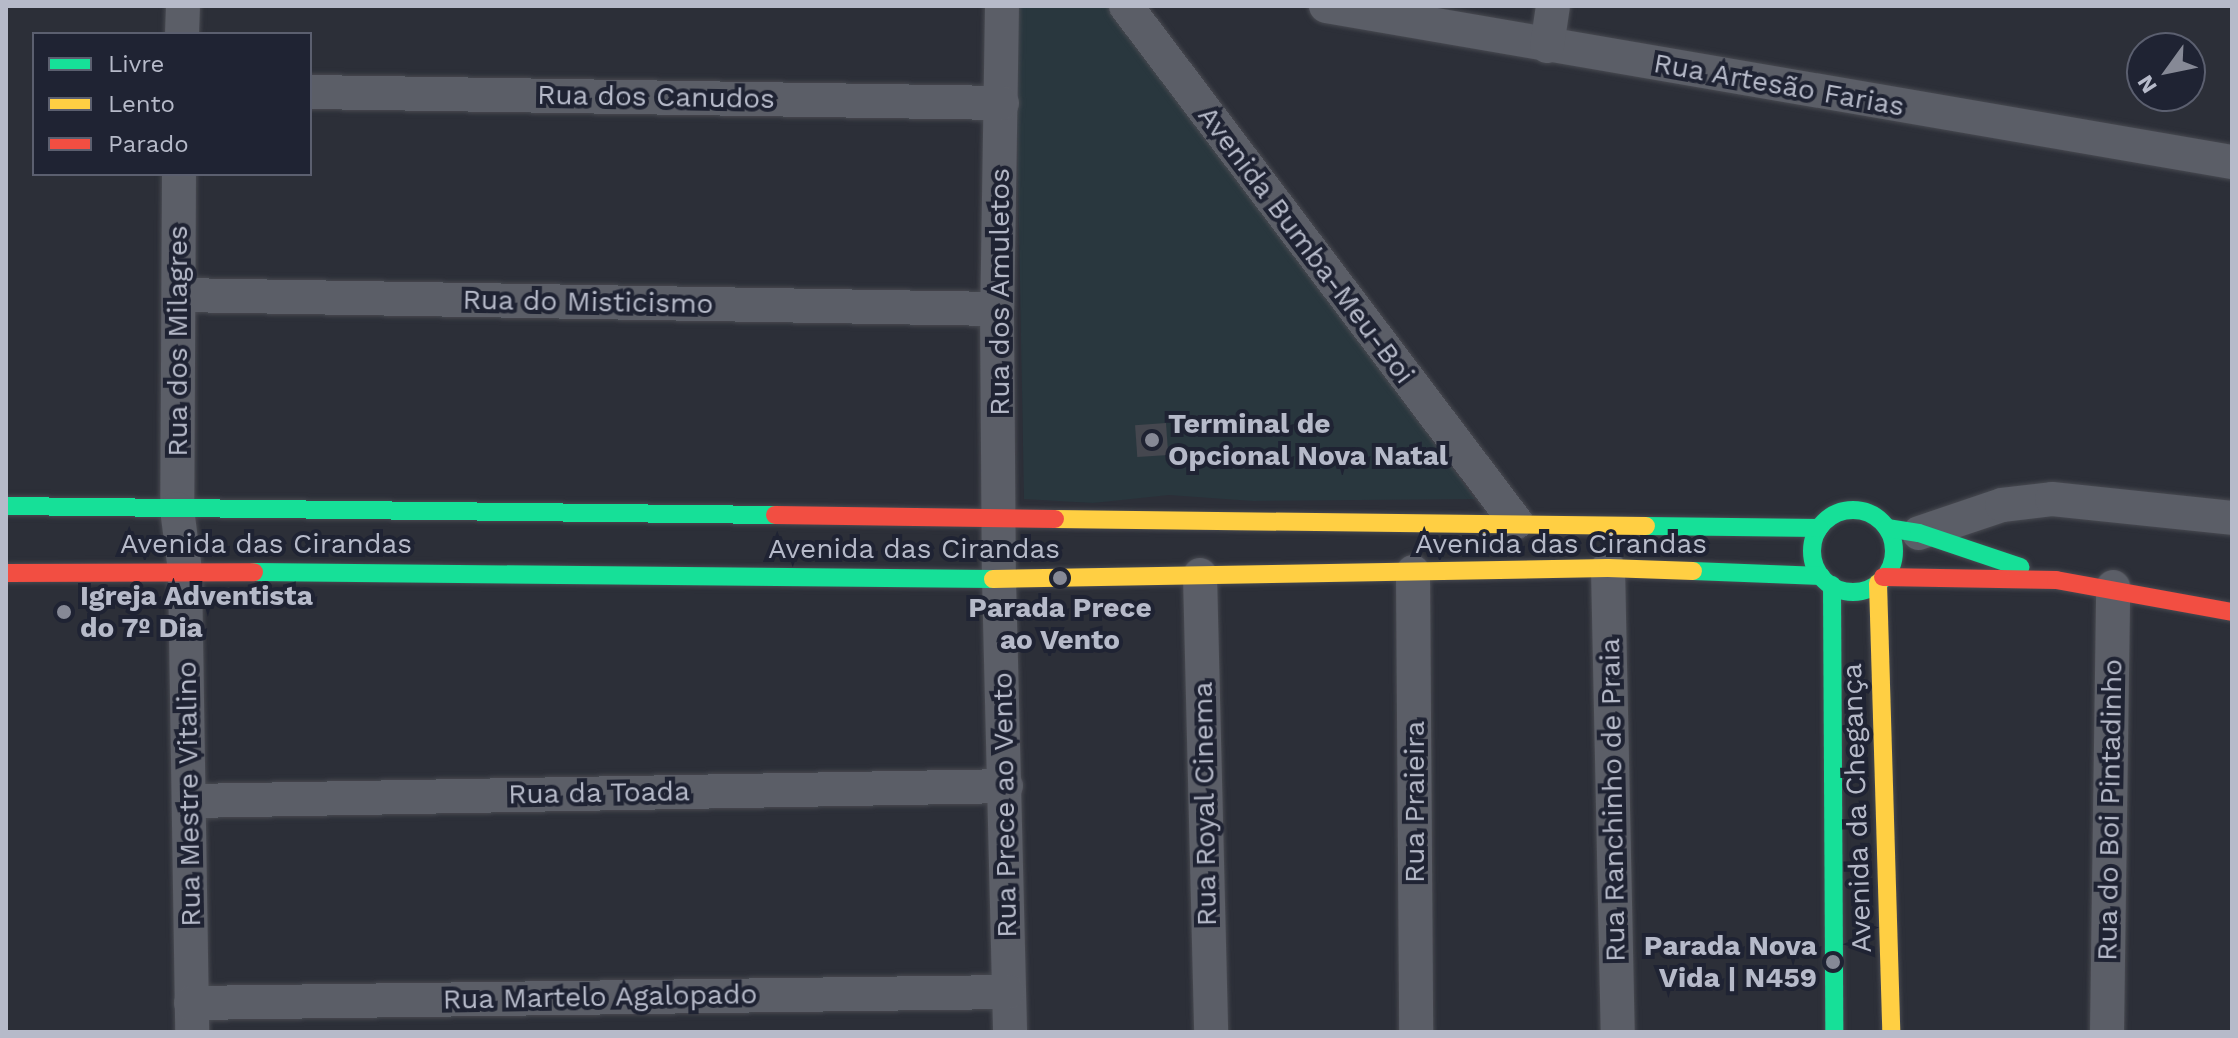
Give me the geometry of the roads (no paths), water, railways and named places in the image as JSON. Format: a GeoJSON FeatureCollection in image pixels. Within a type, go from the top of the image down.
{"type":"FeatureCollection","features":[{"type":"Feature","properties":{"kind":"street"},"geometry":{"type":"LineString","coordinates":[[182,32],[183,6]]}},
{"type":"Feature","properties":{"kind":"street","name":"Rua dos Amuletos"},"geometry":{"type":"LineString","coordinates":[[999,579],[997,309],[1002,6]]}},
{"type":"Feature","properties":{"kind":"street","name":"Avenida Bumba-Meu-Boi"},"geometry":{"type":"LineString","coordinates":[[1126,6],[1516,522]]}},
{"type":"Feature","properties":{"kind":"street","name":"Rua Artesão Farias"},"geometry":{"type":"LineString","coordinates":[[1326,6],[2232,162]]}},
{"type":"Feature","properties":{"kind":"street"},"geometry":{"type":"LineString","coordinates":[[1547,46],[1553,6]]}},
{"type":"Feature","properties":{"kind":"street","name":"Rua dos Canudos"},"geometry":{"type":"LineString","coordinates":[[312,92],[1002,103]]}},
{"type":"Feature","properties":{"kind":"street","name":"Rua dos Milagres"},"geometry":{"type":"LineString","coordinates":[[177,509],[179,176]]}},
{"type":"Feature","properties":{"kind":"street","name":"Rua do Misticismo"},"geometry":{"type":"LineString","coordinates":[[179,295],[997,309]]}},
{"type":"Feature","properties":{"kind":"street"},"geometry":{"type":"LineString","coordinates":[[1903,531],[2002,505],[2052,499],[2232,518]]}},
{"type":"Feature","properties":{"kind":"street","name":"Avenida das Cirandas"},"geometry":{"type":"LineString","coordinates":[[6,506],[1819,528]]}},
{"type":"Feature","properties":{"kind":"street","name":"Rua Mestre Vitalino"},"geometry":{"type":"LineString","coordinates":[[177,509],[185,571],[191,801],[191,1017]]}},
{"type":"Feature","properties":{"kind":"street"},"geometry":{"type":"LineString","coordinates":[[2056,580],[1903,531],[1855,510],[1839,512],[1819,528],[1812,549],[1826,581],[1851,592],[1880,580],[2056,580],[2113,587],[2232,612]]}},
{"type":"Feature","properties":{"kind":"street"},"geometry":{"type":"LineString","coordinates":[[1880,580],[1890,568],[1903,531]]}},
{"type":"Feature","properties":{"kind":"street","name":"Avenida das Cirandas"},"geometry":{"type":"LineString","coordinates":[[6,573],[185,571],[999,579],[1608,568],[1826,581]]}},
{"type":"Feature","properties":{"kind":"street","name":"Rua Ranchinho de Praia"},"geometry":{"type":"LineString","coordinates":[[1608,568],[1618,1032]]}},
{"type":"Feature","properties":{"kind":"street","name":"Rua Praieira"},"geometry":{"type":"LineString","coordinates":[[1413,572],[1416,1032]]}},
{"type":"Feature","properties":{"kind":"street","name":"Rua Royal Cinema"},"geometry":{"type":"LineString","coordinates":[[1200,575],[1211,1032]]}},
{"type":"Feature","properties":{"kind":"street","name":"Rua Prece ao Vento"},"geometry":{"type":"LineString","coordinates":[[999,579],[1010,1032]]}},
{"type":"Feature","properties":{"kind":"street","name":"Avenida da Chegança"},"geometry":{"type":"LineString","coordinates":[[1880,580],[1891,1032]]}},
{"type":"Feature","properties":{"kind":"street","name":"Avenida da Chegança"},"geometry":{"type":"LineString","coordinates":[[1826,581],[1834,1032]]}},
{"type":"Feature","properties":{"kind":"street","name":"Rua do Boi Pintadinho"},"geometry":{"type":"LineString","coordinates":[[2107,1032],[2113,587]]}},
{"type":"Feature","properties":{"kind":"street","name":"Rua da Toada"},"geometry":{"type":"LineString","coordinates":[[191,801],[1006,786]]}},
{"type":"Feature","properties":{"kind":"street","name":"Rua Martelo Agalopado"},"geometry":{"type":"LineString","coordinates":[[191,1017],[1008,992]]}},
{"type":"Feature","properties":{"kind":"place","name":"Terminal de Opcional Nova Natal"},"geometry":{"type":"Point","coordinates":[1152,440]}},
{"type":"Feature","properties":{"kind":"place","name":"Parada Prece ao Vento"},"geometry":{"type":"Point","coordinates":[1060,578]}},
{"type":"Feature","properties":{"kind":"place","name":"Igreja Adventista do 7º Dia"},"geometry":{"type":"Point","coordinates":[64,612]}},
{"type":"Feature","properties":{"kind":"place","name":"Parada Nova Vida | N459"},"geometry":{"type":"Point","coordinates":[1833,962]}}]}
